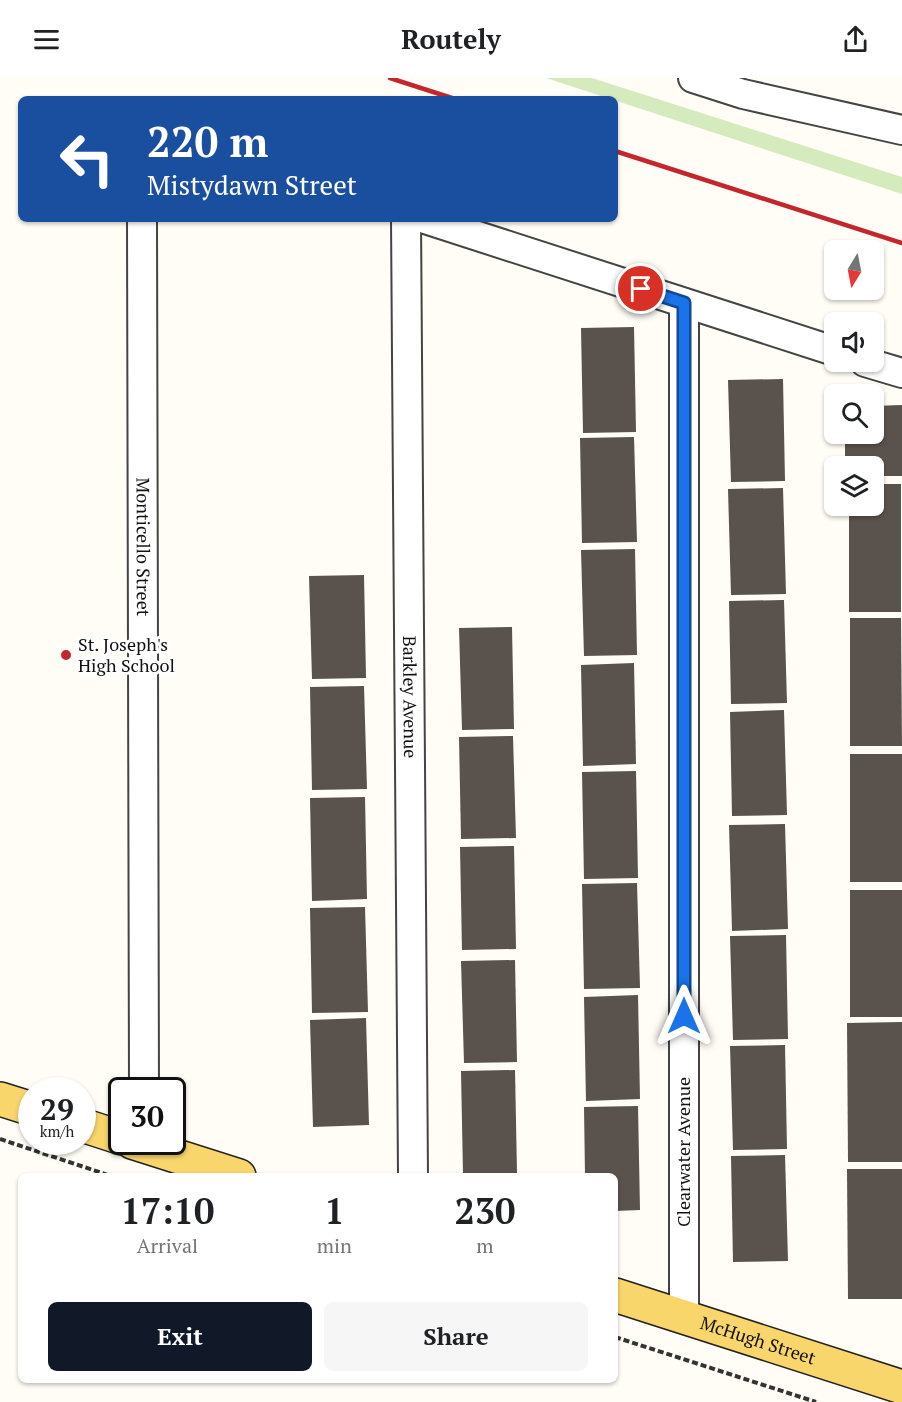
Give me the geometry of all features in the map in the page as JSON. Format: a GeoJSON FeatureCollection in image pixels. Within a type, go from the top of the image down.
{"type":"FeatureCollection","features":[{"type":"Feature","properties":{"kind":"main road"},"geometry":{"type":"LineString","coordinates":[[0,1099],[18,1105]]}},
{"type":"Feature","properties":{"kind":"main road"},"geometry":{"type":"LineString","coordinates":[[174,1155],[229,1173]]}},
{"type":"Feature","properties":{"kind":"main road","name":"McHugh Street"},"geometry":{"type":"LineString","coordinates":[[618,1296],[902,1387]]}},
{"type":"Feature","properties":{"kind":"street"},"geometry":{"type":"LineString","coordinates":[[704,80],[743,94],[902,130]]}},
{"type":"Feature","properties":{"kind":"street","name":"Monticello Street"},"geometry":{"type":"LineString","coordinates":[[142,222],[144,1077]]}},
{"type":"Feature","properties":{"kind":"street","name":"Barkley Avenue"},"geometry":{"type":"LineString","coordinates":[[406,222],[413,1173]]}},
{"type":"Feature","properties":{"kind":"street"},"geometry":{"type":"LineString","coordinates":[[434,222],[824,348]]}},
{"type":"Feature","properties":{"kind":"street","name":"Clearwater Avenue"},"geometry":{"type":"LineString","coordinates":[[684,303],[684,1316]]}},
{"type":"Feature","properties":{"kind":"street"},"geometry":{"type":"LineString","coordinates":[[884,368],[902,373]]}},
{"type":"Feature","properties":{"kind":"path"},"geometry":{"type":"LineString","coordinates":[[0,1139],[102,1173]]}},
{"type":"Feature","properties":{"kind":"path"},"geometry":{"type":"LineString","coordinates":[[618,1337],[816,1402]]}},
{"type":"Feature","properties":{"kind":"green space"},"geometry":{"type":"Polygon","coordinates":[[[546,78],[592,78],[902,177],[902,194],[618,101],[618,96],[601,96],[546,78]]]}},
{"type":"Feature","properties":{"kind":"building"},"geometry":{"type":"Polygon","coordinates":[[[634,327],[636,432],[583,433],[581,328],[634,327]]]}},
{"type":"Feature","properties":{"kind":"building"},"geometry":{"type":"Polygon","coordinates":[[[783,379],[785,481],[731,482],[728,380],[783,379]]]}},
{"type":"Feature","properties":{"kind":"building"},"geometry":{"type":"Polygon","coordinates":[[[902,405],[902,476],[884,476],[884,456],[845,456],[845,444],[884,444],[884,406],[902,405]]]}},
{"type":"Feature","properties":{"kind":"building"},"geometry":{"type":"Polygon","coordinates":[[[634,437],[637,542],[582,543],[580,438],[634,437]]]}},
{"type":"Feature","properties":{"kind":"building"},"geometry":{"type":"Polygon","coordinates":[[[884,484],[901,484],[901,612],[849,612],[849,516],[884,516],[884,484]]]}},
{"type":"Feature","properties":{"kind":"building"},"geometry":{"type":"Polygon","coordinates":[[[783,488],[786,594],[731,595],[728,489],[783,488]]]}},
{"type":"Feature","properties":{"kind":"building"},"geometry":{"type":"Polygon","coordinates":[[[635,549],[637,655],[584,656],[581,550],[635,549]]]}},
{"type":"Feature","properties":{"kind":"building"},"geometry":{"type":"Polygon","coordinates":[[[364,575],[366,678],[312,679],[309,576],[364,575]]]}},
{"type":"Feature","properties":{"kind":"building"},"geometry":{"type":"Polygon","coordinates":[[[784,600],[787,703],[731,704],[729,601],[784,600]]]}},
{"type":"Feature","properties":{"kind":"building"},"geometry":{"type":"Polygon","coordinates":[[[850,618],[901,618],[902,746],[850,746],[850,618]]]}},
{"type":"Feature","properties":{"kind":"building"},"geometry":{"type":"Polygon","coordinates":[[[512,627],[514,729],[462,730],[459,628],[512,627]]]}},
{"type":"Feature","properties":{"kind":"building"},"geometry":{"type":"Polygon","coordinates":[[[634,663],[636,764],[583,766],[581,665],[634,663]]]}},
{"type":"Feature","properties":{"kind":"building"},"geometry":{"type":"Polygon","coordinates":[[[364,686],[367,789],[312,790],[310,687],[364,686]]]}},
{"type":"Feature","properties":{"kind":"building"},"geometry":{"type":"Polygon","coordinates":[[[784,710],[787,815],[732,816],[730,712],[784,710]]]}},
{"type":"Feature","properties":{"kind":"building"},"geometry":{"type":"Polygon","coordinates":[[[513,736],[516,838],[461,839],[459,737],[513,736]]]}},
{"type":"Feature","properties":{"kind":"building"},"geometry":{"type":"Polygon","coordinates":[[[850,754],[902,754],[902,882],[850,882],[850,754]]]}},
{"type":"Feature","properties":{"kind":"building"},"geometry":{"type":"Polygon","coordinates":[[[636,771],[638,878],[584,879],[582,772],[636,771]]]}},
{"type":"Feature","properties":{"kind":"building"},"geometry":{"type":"Polygon","coordinates":[[[365,797],[367,899],[312,901],[310,798],[365,797]]]}},
{"type":"Feature","properties":{"kind":"building"},"geometry":{"type":"Polygon","coordinates":[[[785,824],[788,929],[732,931],[729,825],[785,824]]]}},
{"type":"Feature","properties":{"kind":"building"},"geometry":{"type":"Polygon","coordinates":[[[514,846],[516,949],[462,950],[460,847],[514,846]]]}},
{"type":"Feature","properties":{"kind":"building"},"geometry":{"type":"Polygon","coordinates":[[[637,883],[640,988],[584,989],[582,884],[637,883]]]}},
{"type":"Feature","properties":{"kind":"building"},"geometry":{"type":"Polygon","coordinates":[[[850,890],[902,890],[902,1017],[850,1017],[850,890]]]}},
{"type":"Feature","properties":{"kind":"building"},"geometry":{"type":"Polygon","coordinates":[[[365,907],[368,1012],[312,1013],[310,908],[365,907]]]}},
{"type":"Feature","properties":{"kind":"building"},"geometry":{"type":"Polygon","coordinates":[[[786,935],[788,1039],[733,1040],[730,936],[786,935]]]}},
{"type":"Feature","properties":{"kind":"building"},"geometry":{"type":"Polygon","coordinates":[[[515,960],[517,1062],[464,1063],[461,961],[515,960]]]}},
{"type":"Feature","properties":{"kind":"building"},"geometry":{"type":"Polygon","coordinates":[[[638,995],[640,1099],[586,1101],[584,997],[638,995]]]}},
{"type":"Feature","properties":{"kind":"building"},"geometry":{"type":"Polygon","coordinates":[[[366,1018],[369,1125],[313,1127],[310,1020],[366,1018]]]}},
{"type":"Feature","properties":{"kind":"building"},"geometry":{"type":"Polygon","coordinates":[[[902,1022],[902,1162],[848,1162],[847,1023],[902,1022]]]}},
{"type":"Feature","properties":{"kind":"building"},"geometry":{"type":"Polygon","coordinates":[[[785,1045],[787,1149],[733,1150],[730,1046],[785,1045]]]}},
{"type":"Feature","properties":{"kind":"building"},"geometry":{"type":"Polygon","coordinates":[[[515,1070],[517,1173],[463,1173],[461,1071],[515,1070]]]}},
{"type":"Feature","properties":{"kind":"building"},"geometry":{"type":"Polygon","coordinates":[[[638,1106],[640,1210],[618,1211],[618,1173],[585,1173],[584,1107],[638,1106]]]}},
{"type":"Feature","properties":{"kind":"building"},"geometry":{"type":"Polygon","coordinates":[[[785,1155],[788,1261],[733,1262],[731,1156],[785,1155]]]}},
{"type":"Feature","properties":{"kind":"building"},"geometry":{"type":"Polygon","coordinates":[[[847,1169],[902,1169],[902,1299],[848,1299],[847,1169]]]}},
{"type":"Feature","properties":{"kind":"railway"},"geometry":{"type":"LineString","coordinates":[[390,78],[446,96]]}},
{"type":"Feature","properties":{"kind":"railway"},"geometry":{"type":"LineString","coordinates":[[618,152],[902,243]]}},
{"type":"Feature","properties":{"kind":"place","name":"St. Joseph's High School"},"geometry":{"type":"Point","coordinates":[66,655]}},
{"type":"Feature","properties":{"kind":"route"},"geometry":{"type":"LineString","coordinates":[[641,289],[684,303],[684,1016]]}}]}
